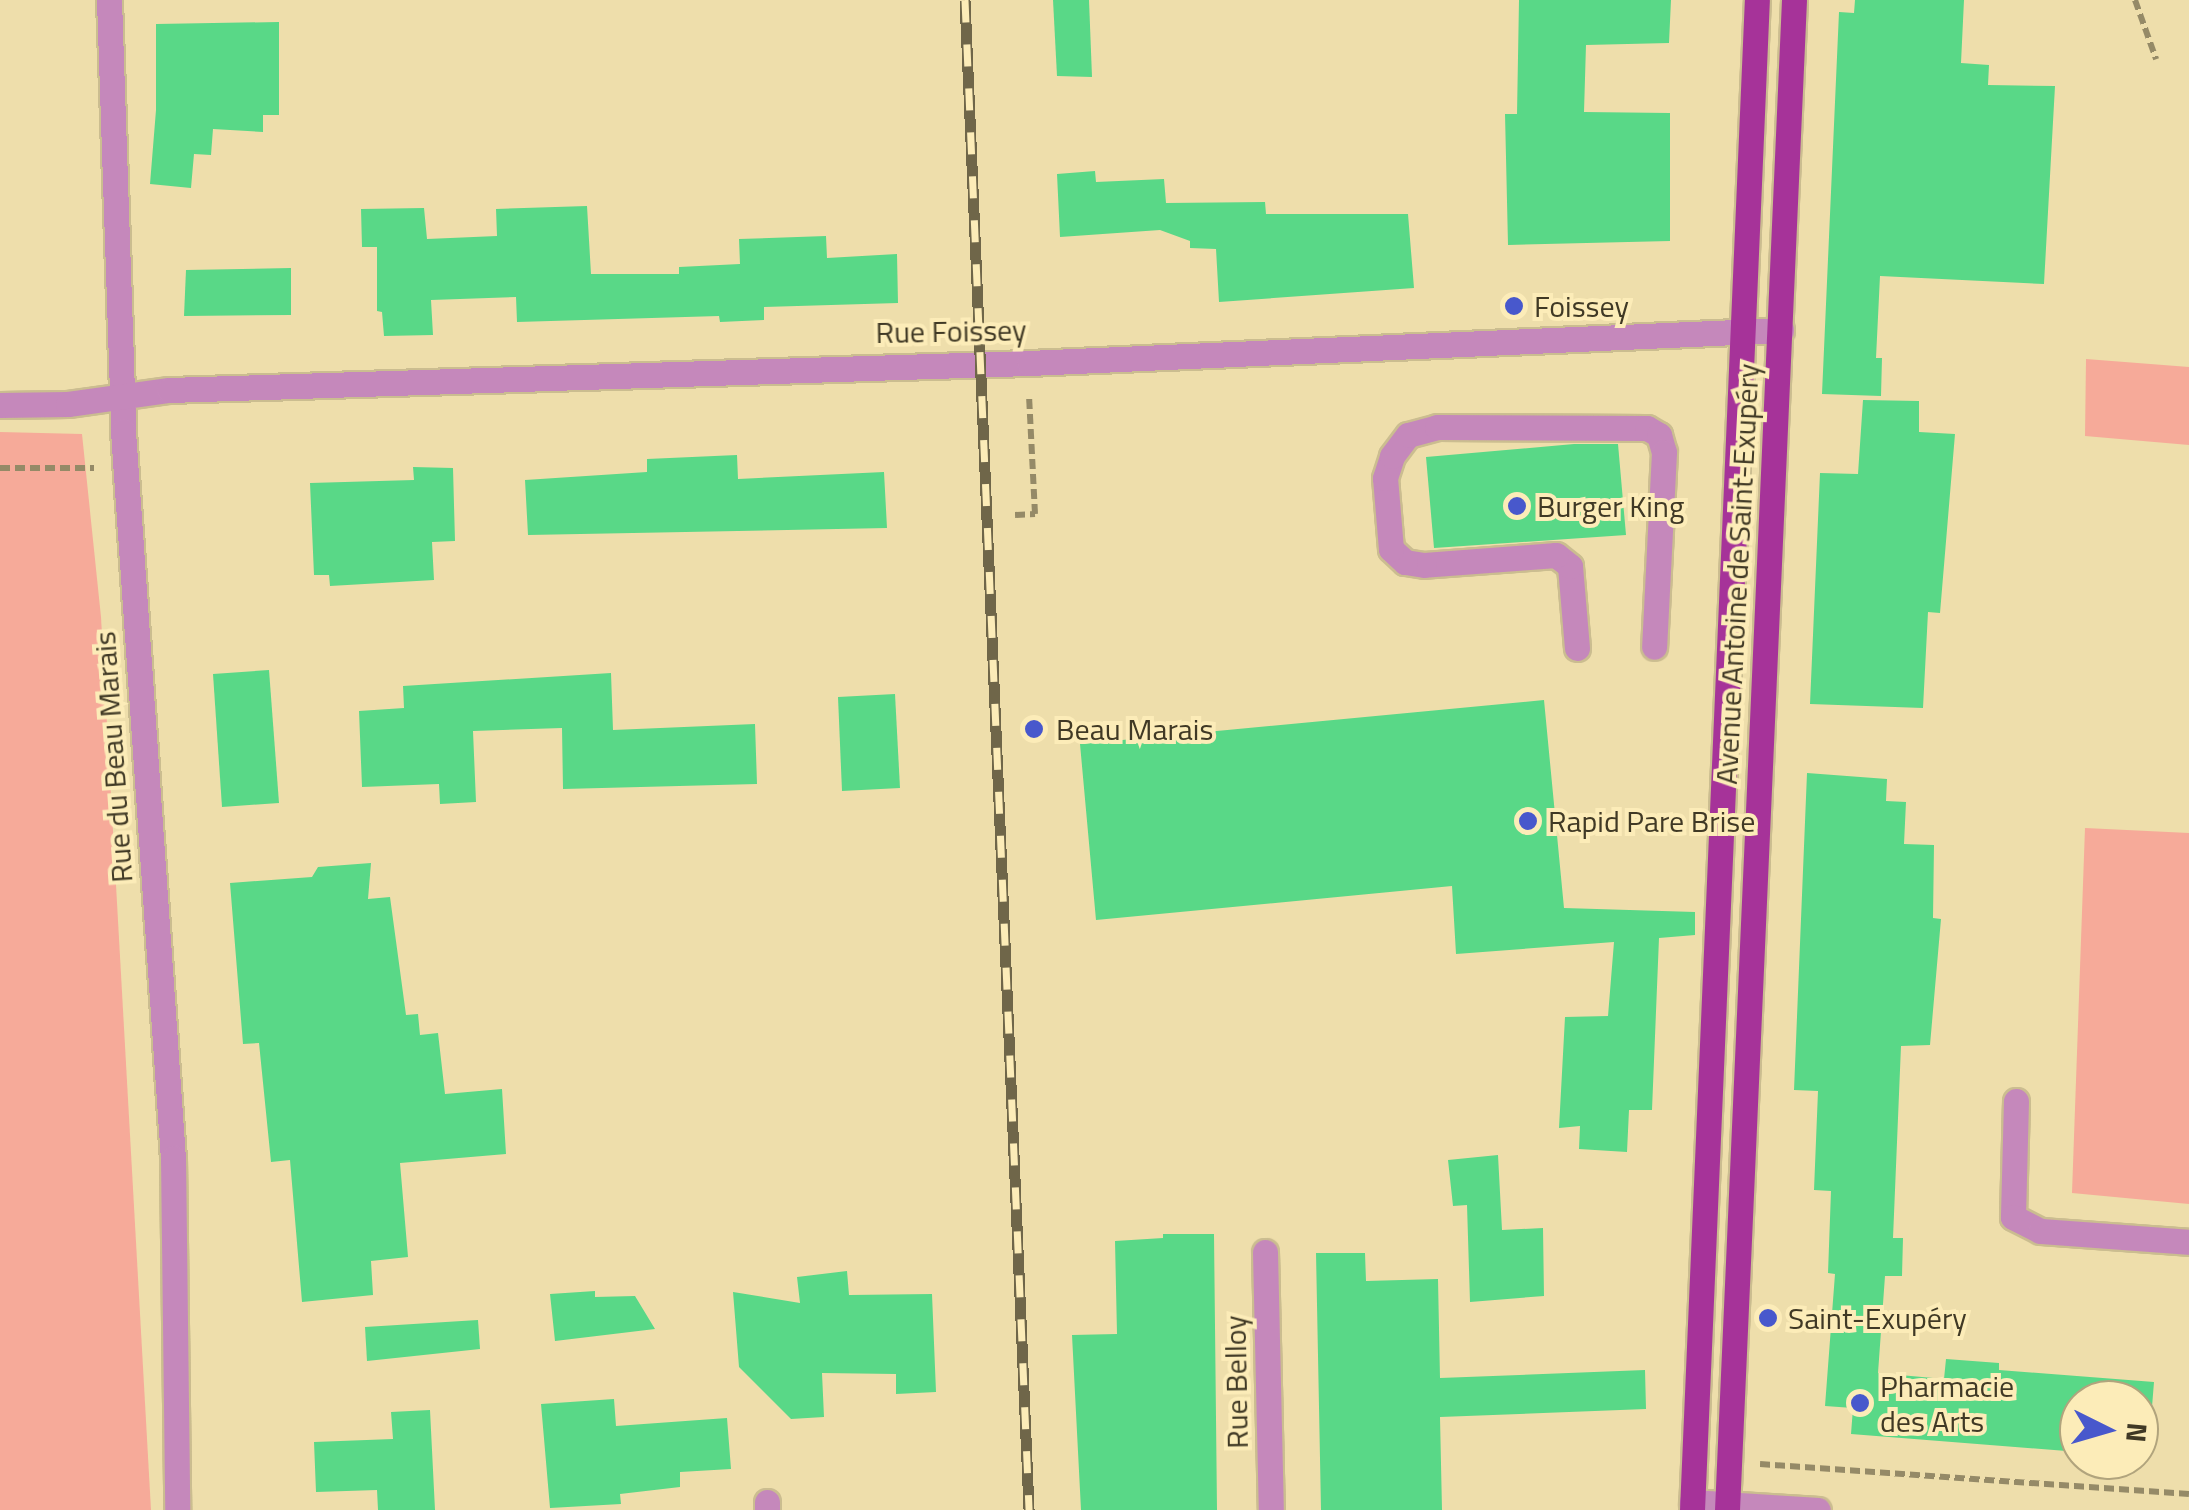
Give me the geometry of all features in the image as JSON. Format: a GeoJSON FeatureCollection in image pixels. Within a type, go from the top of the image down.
{"type":"FeatureCollection","features":[{"type":"Feature","properties":{"kind":"main road","name":"Avenue Antoine de Saint-Exupéry"},"geometry":{"type":"LineString","coordinates":[[1692,1506],[1757,0]]}},
{"type":"Feature","properties":{"kind":"main road","name":"Avenue Antoine de Saint-Exupéry"},"geometry":{"type":"LineString","coordinates":[[1727,1507],[1794,0]]}},
{"type":"Feature","properties":{"kind":"street","name":"Rue du Beau Marais"},"geometry":{"type":"LineString","coordinates":[[109,0],[122,397],[173,1158],[177,1510]]}},
{"type":"Feature","properties":{"kind":"street","name":"Rue Foissey"},"geometry":{"type":"LineString","coordinates":[[0,406],[68,404],[169,390],[1029,362],[1781,330]]}},
{"type":"Feature","properties":{"kind":"street"},"geometry":{"type":"LineString","coordinates":[[1578,648],[1570,566],[1556,555],[1424,564],[1405,562],[1390,549],[1385,478],[1392,456],[1408,435],[1437,427],[1647,428],[1659,435],[1664,452],[1654,647]]}},
{"type":"Feature","properties":{"kind":"street"},"geometry":{"type":"LineString","coordinates":[[2016,1101],[2014,1217],[2040,1231],[2189,1242]]}},
{"type":"Feature","properties":{"kind":"street","name":"Rue Belloy"},"geometry":{"type":"LineString","coordinates":[[1265,1252],[1271,1510]]}},
{"type":"Feature","properties":{"kind":"street"},"geometry":{"type":"LineString","coordinates":[[1692,1506],[1818,1510]]}},
{"type":"Feature","properties":{"kind":"path"},"geometry":{"type":"LineString","coordinates":[[2135,0],[2156,59]]}},
{"type":"Feature","properties":{"kind":"path"},"geometry":{"type":"LineString","coordinates":[[1015,515],[1035,514],[1029,362]]}},
{"type":"Feature","properties":{"kind":"path"},"geometry":{"type":"LineString","coordinates":[[0,468],[126,468]]}},
{"type":"Feature","properties":{"kind":"path"},"geometry":{"type":"LineString","coordinates":[[1728,1462],[2189,1494]]}},
{"type":"Feature","properties":{"kind":"shaded area"},"geometry":{"type":"Polygon","coordinates":[[[2086,359],[2189,367],[2189,445],[2085,436],[2086,359]]]}},
{"type":"Feature","properties":{"kind":"shaded area"},"geometry":{"type":"Polygon","coordinates":[[[0,432],[82,434],[101,617],[151,1510],[0,1510],[0,432]]]}},
{"type":"Feature","properties":{"kind":"shaded area"},"geometry":{"type":"Polygon","coordinates":[[[2085,828],[2189,833],[2189,1204],[2072,1193],[2085,828]]]}},
{"type":"Feature","properties":{"kind":"building"},"geometry":{"type":"Polygon","coordinates":[[[1053,0],[1089,0],[1092,77],[1057,76],[1053,0]]]}},
{"type":"Feature","properties":{"kind":"building"},"geometry":{"type":"Polygon","coordinates":[[[1519,0],[1671,0],[1669,43],[1586,45],[1584,112],[1670,113],[1670,241],[1508,245],[1505,114],[1517,114],[1519,0]]]}},
{"type":"Feature","properties":{"kind":"building"},"geometry":{"type":"Polygon","coordinates":[[[1855,0],[1964,0],[1961,63],[1989,65],[1988,85],[2055,86],[2044,284],[1880,276],[1876,358],[1882,358],[1881,396],[1822,394],[1839,12],[1854,13],[1855,0]]]}},
{"type":"Feature","properties":{"kind":"building"},"geometry":{"type":"Polygon","coordinates":[[[279,22],[279,115],[263,115],[263,132],[213,129],[211,155],[194,154],[191,188],[150,184],[156,110],[156,24],[279,22]]]}},
{"type":"Feature","properties":{"kind":"building"},"geometry":{"type":"Polygon","coordinates":[[[1095,171],[1096,182],[1164,179],[1166,203],[1265,202],[1266,214],[1408,214],[1414,288],[1219,302],[1216,249],[1190,248],[1190,241],[1160,230],[1060,237],[1057,174],[1095,171]]]}},
{"type":"Feature","properties":{"kind":"building"},"geometry":{"type":"Polygon","coordinates":[[[587,206],[591,274],[679,274],[679,267],[740,264],[739,239],[826,236],[827,258],[897,254],[898,303],[764,307],[764,320],[720,322],[719,316],[517,322],[516,297],[431,300],[433,335],[384,336],[382,312],[377,311],[377,247],[362,247],[361,209],[424,208],[427,239],[497,236],[496,209],[587,206]]]}},
{"type":"Feature","properties":{"kind":"building"},"geometry":{"type":"Polygon","coordinates":[[[291,268],[291,315],[184,316],[186,270],[291,268]]]}},
{"type":"Feature","properties":{"kind":"building"},"geometry":{"type":"Polygon","coordinates":[[[1863,400],[1919,401],[1919,432],[1955,434],[1940,613],[1928,612],[1923,708],[1810,704],[1820,473],[1858,474],[1863,400]]]}},
{"type":"Feature","properties":{"kind":"building","name":"Burger King"},"geometry":{"type":"Polygon","coordinates":[[[1618,444],[1626,535],[1434,548],[1426,457],[1618,444]]]}},
{"type":"Feature","properties":{"kind":"building"},"geometry":{"type":"Polygon","coordinates":[[[737,455],[738,479],[884,472],[887,528],[528,535],[525,480],[647,472],[647,459],[737,455]]]}},
{"type":"Feature","properties":{"kind":"building"},"geometry":{"type":"Polygon","coordinates":[[[413,467],[453,468],[455,541],[432,542],[434,580],[330,586],[329,575],[314,575],[310,483],[414,480],[413,467]]]}},
{"type":"Feature","properties":{"kind":"building"},"geometry":{"type":"Polygon","coordinates":[[[269,670],[279,803],[222,807],[213,674],[269,670]]]}},
{"type":"Feature","properties":{"kind":"building"},"geometry":{"type":"Polygon","coordinates":[[[611,673],[613,730],[755,724],[757,784],[563,789],[562,728],[473,731],[476,802],[440,804],[439,784],[362,787],[359,711],[404,708],[403,686],[611,673]]]}},
{"type":"Feature","properties":{"kind":"building"},"geometry":{"type":"Polygon","coordinates":[[[895,694],[900,788],[842,791],[838,697],[895,694]]]}},
{"type":"Feature","properties":{"kind":"building"},"geometry":{"type":"Polygon","coordinates":[[[1544,700],[1564,908],[1695,912],[1695,935],[1659,938],[1652,1110],[1629,1110],[1627,1152],[1579,1149],[1580,1126],[1559,1128],[1565,1017],[1608,1016],[1614,942],[1456,954],[1452,886],[1096,920],[1080,744],[1544,700]]]}},
{"type":"Feature","properties":{"kind":"building"},"geometry":{"type":"Polygon","coordinates":[[[1807,773],[1887,779],[1886,801],[1906,802],[1904,844],[1934,845],[1933,918],[1941,919],[1930,1045],[1901,1046],[1893,1238],[1903,1238],[1902,1276],[1885,1276],[1878,1373],[1944,1379],[1946,1359],[1999,1363],[1999,1370],[2128,1380],[2059,1380],[2059,1450],[1851,1434],[1853,1408],[1825,1406],[1835,1274],[1828,1273],[1831,1191],[1814,1190],[1818,1091],[1794,1090],[1807,773]]]}},
{"type":"Feature","properties":{"kind":"building"},"geometry":{"type":"Polygon","coordinates":[[[371,863],[368,899],[390,897],[406,1015],[418,1014],[420,1035],[438,1033],[445,1094],[502,1089],[506,1154],[400,1163],[408,1257],[371,1261],[373,1295],[302,1302],[290,1160],[271,1162],[259,1043],[243,1044],[230,883],[312,877],[318,867],[371,863]]]}},
{"type":"Feature","properties":{"kind":"building"},"geometry":{"type":"Polygon","coordinates":[[[1498,1155],[1502,1230],[1543,1228],[1544,1296],[1470,1302],[1467,1205],[1453,1206],[1448,1160],[1498,1155]]]}},
{"type":"Feature","properties":{"kind":"building"},"geometry":{"type":"Polygon","coordinates":[[[1163,1234],[1214,1234],[1217,1510],[1081,1510],[1072,1335],[1117,1334],[1115,1241],[1163,1238],[1163,1234]]]}},
{"type":"Feature","properties":{"kind":"building"},"geometry":{"type":"Polygon","coordinates":[[[1316,1253],[1365,1253],[1366,1281],[1438,1279],[1440,1378],[1645,1370],[1646,1409],[1440,1417],[1442,1510],[1321,1510],[1316,1253]]]}},
{"type":"Feature","properties":{"kind":"building"},"geometry":{"type":"Polygon","coordinates":[[[847,1271],[849,1295],[932,1294],[936,1392],[896,1394],[896,1374],[822,1373],[824,1417],[791,1419],[739,1367],[733,1292],[800,1303],[797,1277],[847,1271]]]}},
{"type":"Feature","properties":{"kind":"building"},"geometry":{"type":"Polygon","coordinates":[[[595,1291],[595,1297],[635,1296],[655,1329],[555,1341],[550,1294],[595,1291]]]}},
{"type":"Feature","properties":{"kind":"building"},"geometry":{"type":"Polygon","coordinates":[[[478,1320],[480,1349],[367,1361],[365,1327],[478,1320]]]}},
{"type":"Feature","properties":{"kind":"building"},"geometry":{"type":"Polygon","coordinates":[[[614,1399],[616,1426],[727,1418],[731,1469],[680,1472],[680,1487],[620,1494],[621,1504],[550,1508],[541,1404],[614,1399]]]}},
{"type":"Feature","properties":{"kind":"building"},"geometry":{"type":"Polygon","coordinates":[[[430,1410],[435,1510],[378,1510],[377,1490],[316,1492],[314,1442],[393,1439],[391,1412],[430,1410]]]}},
{"type":"Feature","properties":{"kind":"railway"},"geometry":{"type":"LineString","coordinates":[[965,0],[1029,1510]]}},
{"type":"Feature","properties":{"kind":"place","name":"Foissey"},"geometry":{"type":"Point","coordinates":[1514,306]}},
{"type":"Feature","properties":{"kind":"place","name":"Burger King"},"geometry":{"type":"Point","coordinates":[1517,506]}},
{"type":"Feature","properties":{"kind":"place","name":"Beau Marais"},"geometry":{"type":"Point","coordinates":[1034,729]}},
{"type":"Feature","properties":{"kind":"place","name":"Rapid Pare Brise"},"geometry":{"type":"Point","coordinates":[1528,821]}},
{"type":"Feature","properties":{"kind":"place","name":"Saint-Exupéry"},"geometry":{"type":"Point","coordinates":[1768,1318]}},
{"type":"Feature","properties":{"kind":"place","name":"Pharmacie des Arts"},"geometry":{"type":"Point","coordinates":[1860,1403]}}]}
